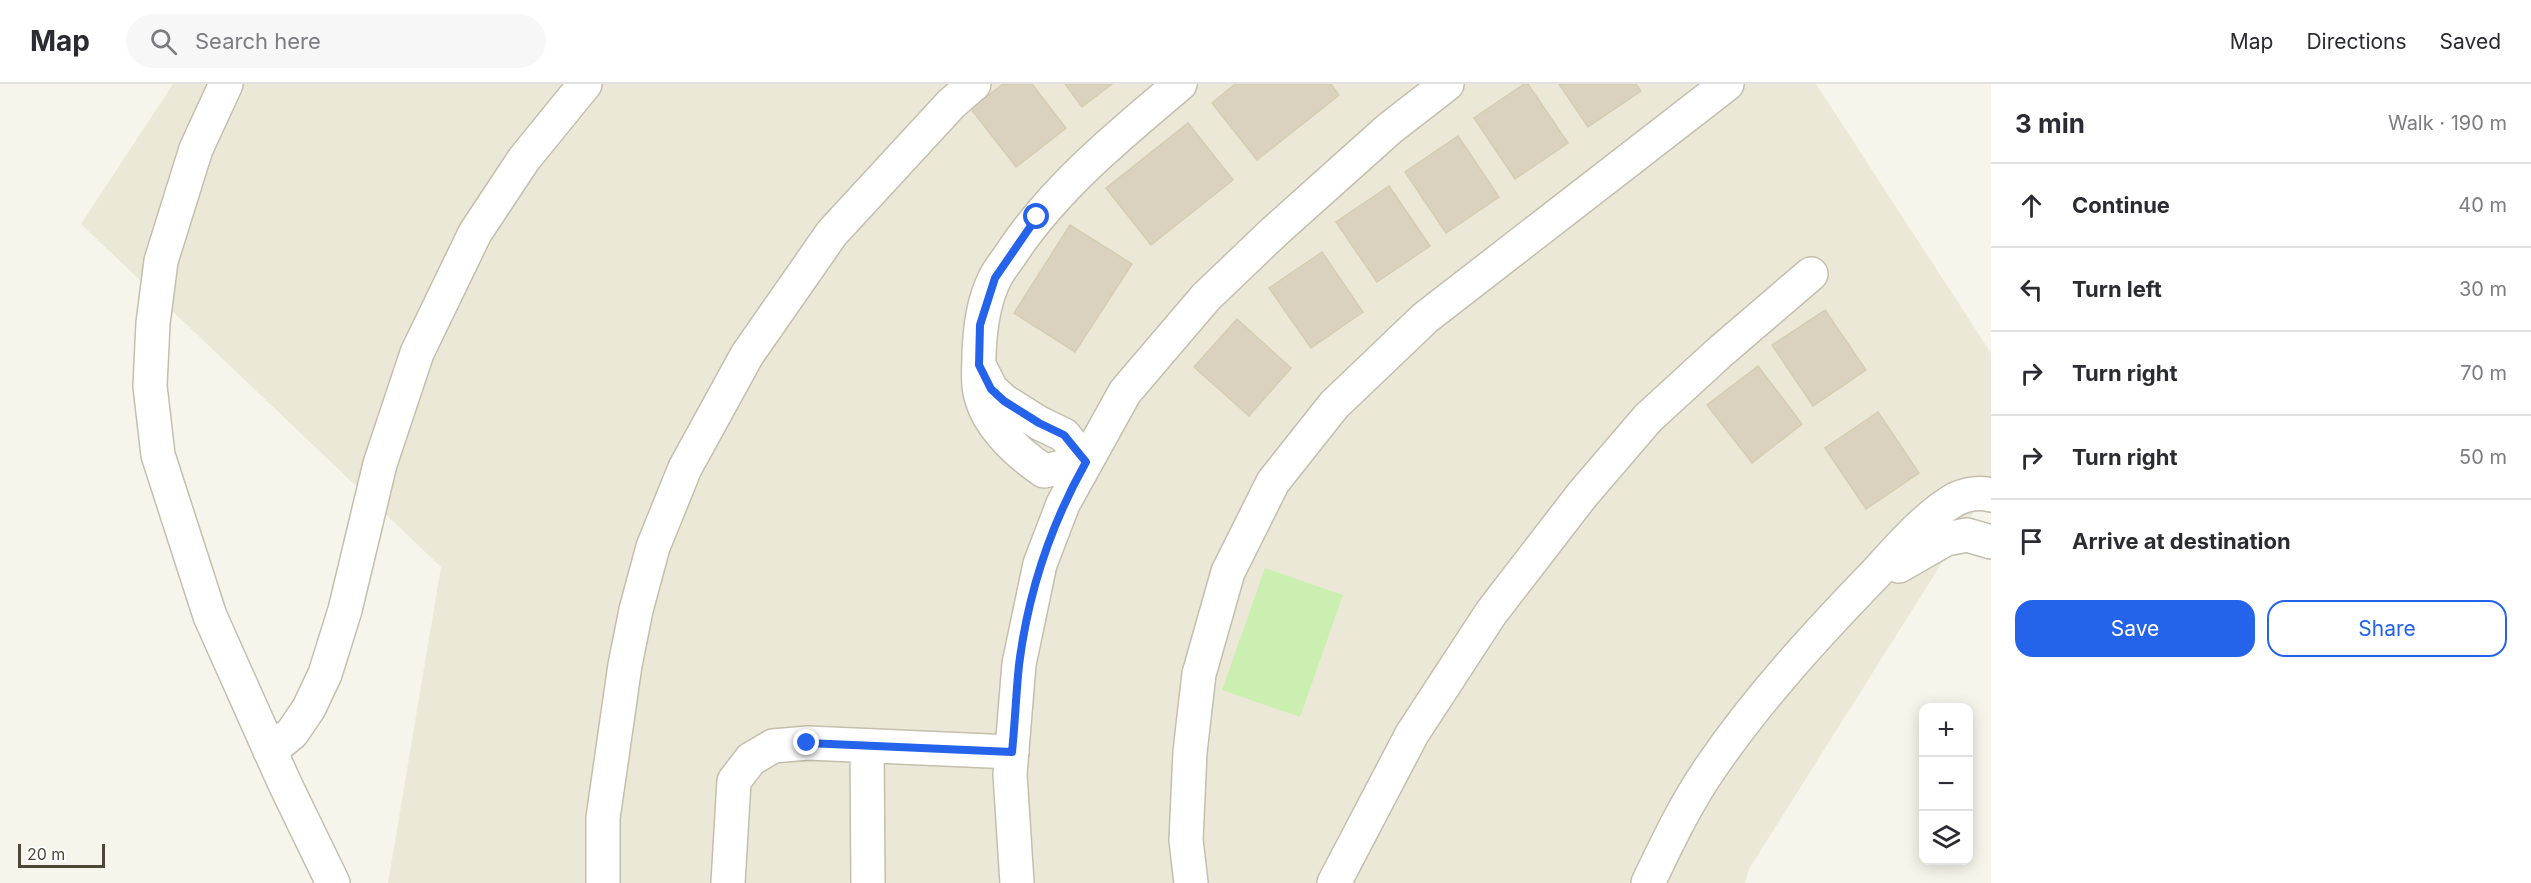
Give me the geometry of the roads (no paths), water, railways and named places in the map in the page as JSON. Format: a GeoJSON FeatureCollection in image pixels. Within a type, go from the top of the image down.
{"type":"FeatureCollection","features":[{"type":"Feature","properties":{"kind":"street"},"geometry":{"type":"LineString","coordinates":[[226,84],[196,149],[161,261],[153,323],[150,386],[158,455],[210,616],[270,751],[333,883]]}},
{"type":"Feature","properties":{"kind":"street"},"geometry":{"type":"LineString","coordinates":[[270,751],[292,733],[309,708],[325,674],[345,610],[380,464],[417,353],[475,233],[524,159],[585,84]]}},
{"type":"Feature","properties":{"kind":"street"},"geometry":{"type":"LineString","coordinates":[[603,883],[603,818],[628,654],[653,547],[685,468],[747,355],[832,233],[951,104],[974,84]]}},
{"type":"Feature","properties":{"kind":"street"},"geometry":{"type":"LineString","coordinates":[[1086,462],[1044,471],[1026,459],[995,426],[985,408],[979,387],[980,325],[995,278],[1037,217],[1109,145],[1180,84]]}},
{"type":"Feature","properties":{"kind":"street"},"geometry":{"type":"LineString","coordinates":[[1017,883],[1010,774],[1019,664],[1040,564],[1063,504],[1125,392],[1206,297],[1389,129],[1447,84]]}},
{"type":"Feature","properties":{"kind":"street"},"geometry":{"type":"LineString","coordinates":[[1191,883],[1186,840],[1190,752],[1199,674],[1228,572],[1273,482],[1334,405],[1425,318],[1727,84]]}},
{"type":"Feature","properties":{"kind":"street"},"geometry":{"type":"LineString","coordinates":[[1334,883],[1412,734],[1491,613],[1582,495],[1648,418],[1811,274]]}},
{"type":"Feature","properties":{"kind":"street"},"geometry":{"type":"LineString","coordinates":[[1648,883],[1668,840],[1711,767],[1788,667],[1905,542],[1955,500],[1971,494],[1991,495]]}},
{"type":"Feature","properties":{"kind":"street"},"geometry":{"type":"LineString","coordinates":[[1857,593],[1946,539],[1967,535],[1991,542]]}},
{"type":"Feature","properties":{"kind":"street"},"geometry":{"type":"LineString","coordinates":[[728,883],[734,781],[751,759],[773,746],[807,743],[1012,752]]}},
{"type":"Feature","properties":{"kind":"street"},"geometry":{"type":"LineString","coordinates":[[867,746],[868,883]]}}]}
